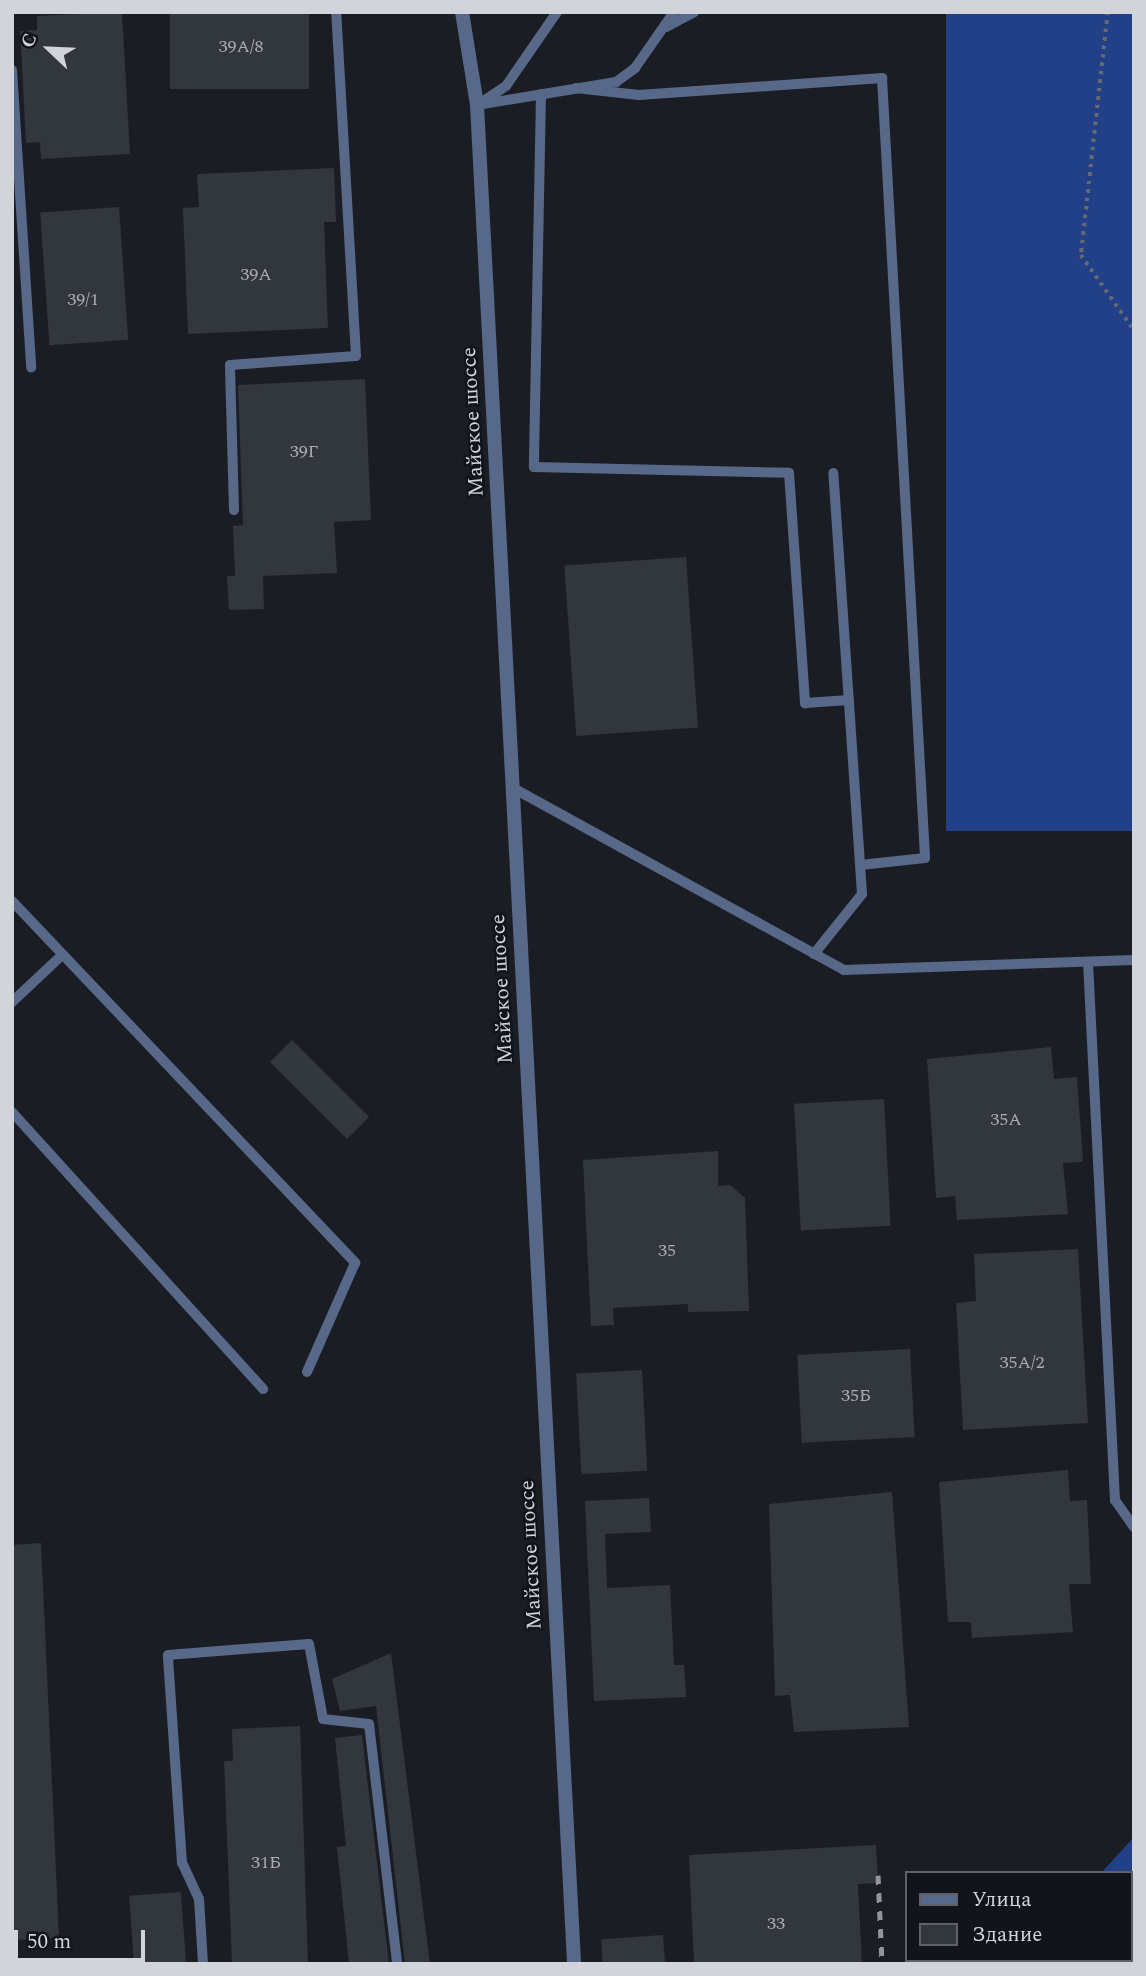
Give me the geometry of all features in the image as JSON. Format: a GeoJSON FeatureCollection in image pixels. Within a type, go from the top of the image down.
{"type":"FeatureCollection","features":[{"type":"Feature","properties":{"kind":"street","name":"Майское шоссе"},"geometry":{"type":"LineString","coordinates":[[462,12],[477,106],[573,1964]]}},
{"type":"Feature","properties":{"kind":"lane"},"geometry":{"type":"LineString","coordinates":[[234,509],[230,365],[356,356],[336,12]]}},
{"type":"Feature","properties":{"kind":"lane"},"geometry":{"type":"LineString","coordinates":[[477,106],[506,86],[557,12]]}},
{"type":"Feature","properties":{"kind":"lane"},"geometry":{"type":"LineString","coordinates":[[477,106],[615,82],[635,68],[674,12]]}},
{"type":"Feature","properties":{"kind":"lane"},"geometry":{"type":"LineString","coordinates":[[666,27],[694,12]]}},
{"type":"Feature","properties":{"kind":"lane"},"geometry":{"type":"LineString","coordinates":[[12,71],[31,367]]}},
{"type":"Feature","properties":{"kind":"lane"},"geometry":{"type":"LineString","coordinates":[[576,88],[639,95],[882,78],[925,858],[860,865]]}},
{"type":"Feature","properties":{"kind":"lane"},"geometry":{"type":"LineString","coordinates":[[541,94],[534,467],[789,473],[805,702],[849,700]]}},
{"type":"Feature","properties":{"kind":"lane"},"geometry":{"type":"LineString","coordinates":[[814,954],[862,894],[833,473]]}},
{"type":"Feature","properties":{"kind":"lane"},"geometry":{"type":"LineString","coordinates":[[513,788],[844,970],[1134,960]]}},
{"type":"Feature","properties":{"kind":"lane"},"geometry":{"type":"LineString","coordinates":[[12,901],[61,957],[355,1263],[307,1372]]}},
{"type":"Feature","properties":{"kind":"lane"},"geometry":{"type":"LineString","coordinates":[[12,1002],[61,957]]}},
{"type":"Feature","properties":{"kind":"lane"},"geometry":{"type":"LineString","coordinates":[[1088,962],[1115,1500],[1134,1527]]}},
{"type":"Feature","properties":{"kind":"lane"},"geometry":{"type":"LineString","coordinates":[[12,1112],[263,1389]]}},
{"type":"Feature","properties":{"kind":"lane"},"geometry":{"type":"LineString","coordinates":[[203,1964],[199,1899],[182,1863],[168,1655],[309,1644],[323,1718],[369,1724],[397,1964]]}},
{"type":"Feature","properties":{"kind":"path"},"geometry":{"type":"LineString","coordinates":[[1108,12],[1081,256],[1134,330]]}},
{"type":"Feature","properties":{"kind":"shaded area"},"geometry":{"type":"Polygon","coordinates":[[[946,12],[1134,12],[1134,831],[946,831],[946,12]]]}},
{"type":"Feature","properties":{"kind":"shaded area"},"geometry":{"type":"Polygon","coordinates":[[[1134,1837],[1134,1964],[1019,1964],[1132,1962],[1132,1871],[1103,1871],[1134,1837]]]}},
{"type":"Feature","properties":{"kind":"building"},"geometry":{"type":"Polygon","coordinates":[[[122,12],[130,154],[41,159],[40,142],[26,143],[20,31],[37,30],[37,16],[122,12]]]}},
{"type":"Feature","properties":{"kind":"building"},"geometry":{"type":"Polygon","coordinates":[[[170,12],[309,12],[309,89],[170,89],[170,12]]]}},
{"type":"Feature","properties":{"kind":"building"},"geometry":{"type":"Polygon","coordinates":[[[334,168],[336,222],[324,222],[328,328],[188,334],[183,208],[199,207],[197,174],[334,168]]]}},
{"type":"Feature","properties":{"kind":"building"},"geometry":{"type":"Polygon","coordinates":[[[119,207],[128,340],[49,345],[40,213],[119,207]]]}},
{"type":"Feature","properties":{"kind":"building"},"geometry":{"type":"Polygon","coordinates":[[[365,379],[371,520],[334,522],[337,573],[263,576],[264,609],[229,610],[227,576],[235,576],[233,526],[243,525],[238,385],[365,379]]]}},
{"type":"Feature","properties":{"kind":"building"},"geometry":{"type":"Polygon","coordinates":[[[686,557],[698,728],[576,736],[564,566],[686,557]]]}},
{"type":"Feature","properties":{"kind":"building"},"geometry":{"type":"Polygon","coordinates":[[[292,1040],[369,1117],[347,1139],[270,1062],[292,1040]]]}},
{"type":"Feature","properties":{"kind":"building"},"geometry":{"type":"Polygon","coordinates":[[[1051,1047],[1054,1079],[1077,1077],[1083,1162],[1063,1163],[1068,1214],[957,1220],[955,1196],[936,1198],[927,1059],[1051,1047]]]}},
{"type":"Feature","properties":{"kind":"building"},"geometry":{"type":"Polygon","coordinates":[[[884,1099],[891,1226],[801,1231],[794,1104],[884,1099]]]}},
{"type":"Feature","properties":{"kind":"building"},"geometry":{"type":"Polygon","coordinates":[[[718,1151],[718,1186],[730,1185],[745,1198],[749,1311],[688,1312],[688,1304],[613,1308],[614,1325],[591,1326],[583,1160],[718,1151]]]}},
{"type":"Feature","properties":{"kind":"building"},"geometry":{"type":"Polygon","coordinates":[[[1078,1249],[1088,1423],[963,1430],[956,1303],[976,1301],[974,1254],[1078,1249]]]}},
{"type":"Feature","properties":{"kind":"building"},"geometry":{"type":"Polygon","coordinates":[[[910,1349],[915,1437],[802,1443],[797,1355],[910,1349]]]}},
{"type":"Feature","properties":{"kind":"building"},"geometry":{"type":"Polygon","coordinates":[[[642,1370],[647,1471],[581,1474],[576,1373],[642,1370]]]}},
{"type":"Feature","properties":{"kind":"building"},"geometry":{"type":"Polygon","coordinates":[[[1068,1470],[1070,1501],[1087,1500],[1091,1584],[1069,1584],[1073,1632],[972,1638],[971,1622],[948,1622],[939,1482],[1068,1470]]]}},
{"type":"Feature","properties":{"kind":"building"},"geometry":{"type":"Polygon","coordinates":[[[892,1492],[909,1727],[794,1732],[790,1695],[775,1696],[769,1504],[892,1492]]]}},
{"type":"Feature","properties":{"kind":"building"},"geometry":{"type":"Polygon","coordinates":[[[649,1498],[651,1532],[605,1534],[607,1588],[670,1585],[674,1665],[684,1665],[686,1697],[594,1701],[585,1501],[649,1498]]]}},
{"type":"Feature","properties":{"kind":"building"},"geometry":{"type":"Polygon","coordinates":[[[41,1543],[59,1938],[12,1940],[12,1545],[41,1543]]]}},
{"type":"Feature","properties":{"kind":"building"},"geometry":{"type":"Polygon","coordinates":[[[391,1653],[430,1964],[405,1964],[376,1706],[340,1711],[332,1679],[391,1653]]]}},
{"type":"Feature","properties":{"kind":"building"},"geometry":{"type":"Polygon","coordinates":[[[300,1726],[308,1964],[232,1964],[224,1761],[233,1761],[232,1729],[300,1726]]]}},
{"type":"Feature","properties":{"kind":"building"},"geometry":{"type":"Polygon","coordinates":[[[362,1735],[389,1964],[349,1964],[337,1847],[346,1846],[335,1738],[362,1735]]]}},
{"type":"Feature","properties":{"kind":"building"},"geometry":{"type":"Polygon","coordinates":[[[876,1845],[878,1883],[858,1884],[862,1964],[694,1964],[689,1855],[876,1845]]]}},
{"type":"Feature","properties":{"kind":"building"},"geometry":{"type":"Polygon","coordinates":[[[181,1892],[186,1964],[134,1964],[129,1896],[181,1892]]]}},
{"type":"Feature","properties":{"kind":"building"},"geometry":{"type":"Polygon","coordinates":[[[663,1935],[665,1964],[603,1964],[601,1939],[663,1935]]]}},
{"type":"Feature","properties":{"kind":"railway"},"geometry":{"type":"LineString","coordinates":[[878,1875],[882,1964]]}}]}
